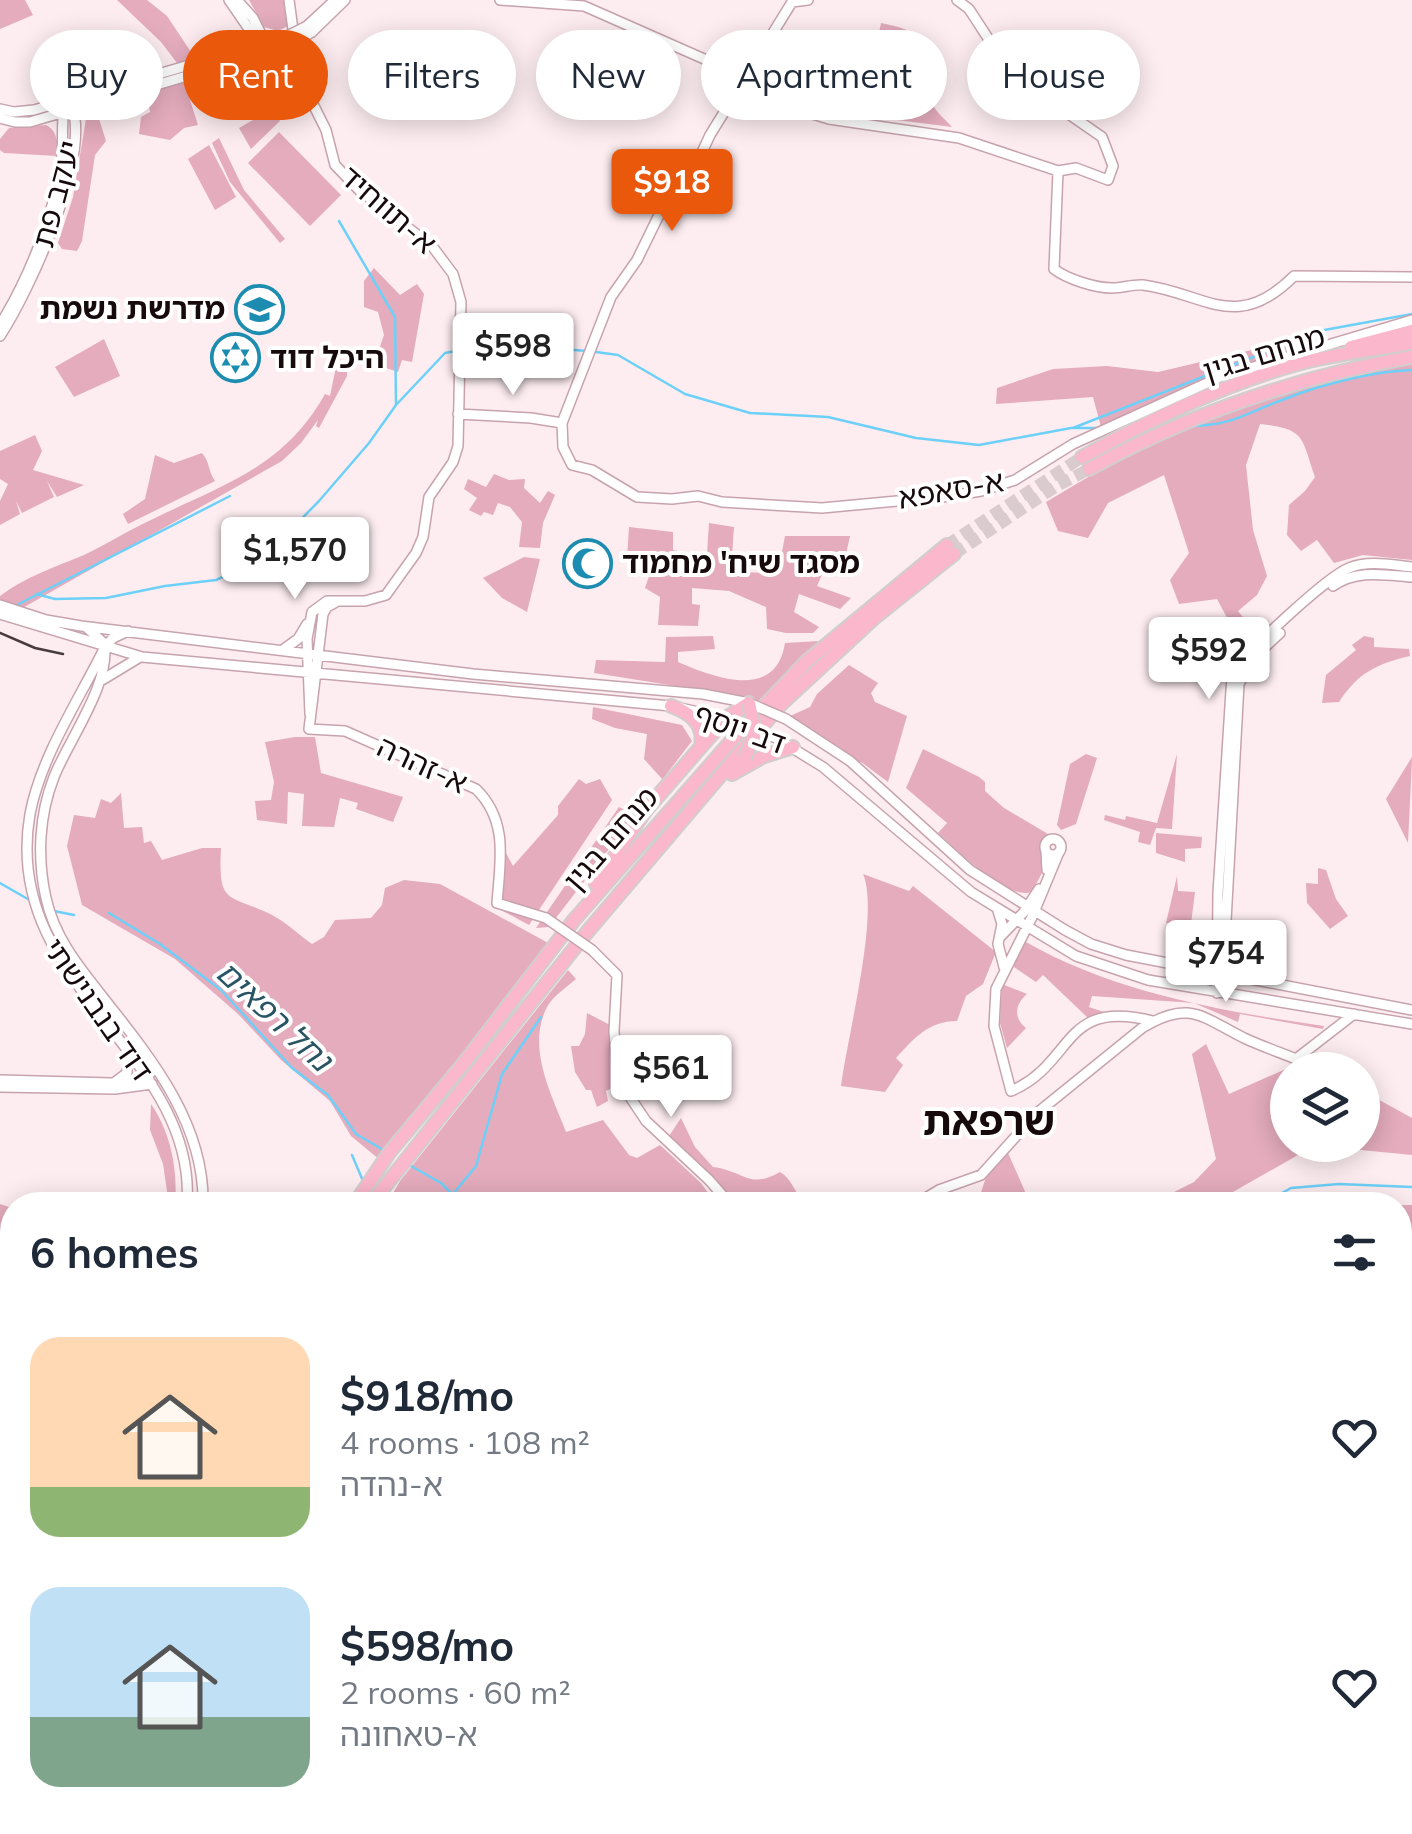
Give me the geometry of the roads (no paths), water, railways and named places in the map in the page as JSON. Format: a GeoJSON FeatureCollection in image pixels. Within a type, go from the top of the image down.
{"type":"FeatureCollection","features":[{"type":"Feature","properties":{"kind":"highway"},"geometry":{"type":"LineString","coordinates":[[1301,363],[1412,331]]}},
{"type":"Feature","properties":{"kind":"highway","name":"מנחם בגין"},"geometry":{"type":"LineString","coordinates":[[1412,343],[1301,363],[1180,408],[1086,463],[1268,390],[1412,357]]}},
{"type":"Feature","properties":{"kind":"highway","name":"מנחם בגין"},"geometry":{"type":"LineString","coordinates":[[363,1192],[389,1153],[434,1111],[782,703],[950,549],[807,661],[740,730],[574,920],[434,1111],[379,1192]]}},
{"type":"Feature","properties":{"kind":"highway"},"geometry":{"type":"LineString","coordinates":[[574,920],[646,810],[742,701],[755,729],[745,758],[641,878],[588,931]]}},
{"type":"Feature","properties":{"kind":"highway"},"geometry":{"type":"LineString","coordinates":[[671,706],[695,720],[702,734],[700,748]]}},
{"type":"Feature","properties":{"kind":"highway"},"geometry":{"type":"LineString","coordinates":[[732,774],[764,756],[792,747]]}},
{"type":"Feature","properties":{"kind":"highway"},"geometry":{"type":"LineString","coordinates":[[354,1192],[389,1153]]}},
{"type":"Feature","properties":{"kind":"street"},"geometry":{"type":"LineString","coordinates":[[229,0],[252,30]]}},
{"type":"Feature","properties":{"kind":"street"},"geometry":{"type":"LineString","coordinates":[[237,0],[258,30]]}},
{"type":"Feature","properties":{"kind":"street","name":"א-תווחיד"},"geometry":{"type":"LineString","coordinates":[[289,0],[305,84],[326,130],[335,164],[360,191],[432,246],[458,282],[462,313],[457,454],[429,496],[423,537],[416,553],[386,595],[364,602],[323,602],[310,616]]}},
{"type":"Feature","properties":{"kind":"street"},"geometry":{"type":"LineString","coordinates":[[310,29],[335,0]]}},
{"type":"Feature","properties":{"kind":"street"},"geometry":{"type":"LineString","coordinates":[[310,29],[344,0]]}},
{"type":"Feature","properties":{"kind":"street"},"geometry":{"type":"LineString","coordinates":[[500,0],[584,6],[701,58]]}},
{"type":"Feature","properties":{"kind":"street"},"geometry":{"type":"LineString","coordinates":[[774,30],[792,2],[808,0]]}},
{"type":"Feature","properties":{"kind":"street"},"geometry":{"type":"LineString","coordinates":[[829,120],[959,138],[1058,170],[1076,168],[1108,180],[1114,166],[1098,132],[1034,90],[998,52],[970,10],[957,0]]}},
{"type":"Feature","properties":{"kind":"street"},"geometry":{"type":"LineString","coordinates":[[247,30],[248,24]]}},
{"type":"Feature","properties":{"kind":"street"},"geometry":{"type":"LineString","coordinates":[[163,78],[183,73]]}},
{"type":"Feature","properties":{"kind":"street"},"geometry":{"type":"LineString","coordinates":[[163,78],[167,77]]}},
{"type":"Feature","properties":{"kind":"street"},"geometry":{"type":"LineString","coordinates":[[0,109],[30,111]]}},
{"type":"Feature","properties":{"kind":"street"},"geometry":{"type":"LineString","coordinates":[[0,118],[24,123],[37,120]]}},
{"type":"Feature","properties":{"kind":"street"},"geometry":{"type":"LineString","coordinates":[[49,120],[64,135]]}},
{"type":"Feature","properties":{"kind":"street","name":"יעקב פת"},"geometry":{"type":"LineString","coordinates":[[0,325],[16,297],[45,225],[59,175],[63,120]]}},
{"type":"Feature","properties":{"kind":"street","name":"יעקב פת"},"geometry":{"type":"LineString","coordinates":[[0,336],[22,300],[48,237],[64,187],[73,120]]}},
{"type":"Feature","properties":{"kind":"street"},"geometry":{"type":"LineString","coordinates":[[75,128],[80,120]]}},
{"type":"Feature","properties":{"kind":"street"},"geometry":{"type":"LineString","coordinates":[[458,414],[562,423],[611,296],[637,260],[658,217],[698,161],[719,120]]}},
{"type":"Feature","properties":{"kind":"street"},"geometry":{"type":"LineString","coordinates":[[1058,170],[1060,189],[1052,262],[1057,273],[1090,284],[1112,288],[1141,285],[1216,307],[1264,300],[1279,292],[1294,276],[1412,277]]}},
{"type":"Feature","properties":{"kind":"street"},"geometry":{"type":"LineString","coordinates":[[48,237],[56,253]]}},
{"type":"Feature","properties":{"kind":"street","name":"א-סאפא"},"geometry":{"type":"LineString","coordinates":[[562,423],[563,447],[572,465],[596,472],[637,497],[698,496],[722,502],[822,508],[951,496],[1015,480],[1073,444],[1220,377],[1412,320]]}},
{"type":"Feature","properties":{"kind":"street"},"geometry":{"type":"LineString","coordinates":[[1221,972],[1218,932],[1230,684],[1235,668],[1341,572],[1362,565],[1412,567]]}},
{"type":"Feature","properties":{"kind":"street"},"geometry":{"type":"LineString","coordinates":[[1217,993],[1226,949],[1238,690],[1243,671],[1267,645],[1346,577],[1371,574],[1412,578]]}},
{"type":"Feature","properties":{"kind":"street"},"geometry":{"type":"LineString","coordinates":[[312,673],[326,607],[340,600]]}},
{"type":"Feature","properties":{"kind":"street","name":"דב יוסף"},"geometry":{"type":"LineString","coordinates":[[0,605],[14,615],[105,648],[142,656],[671,706],[755,729],[823,767],[941,869],[998,911],[1076,956],[1109,970],[1217,993],[1412,1024]]}},
{"type":"Feature","properties":{"kind":"street","name":"דב יוסף"},"geometry":{"type":"LineString","coordinates":[[0,614],[473,674],[680,691],[742,701],[786,719],[850,761],[945,850],[1064,930],[1110,950],[1412,1010]]}},
{"type":"Feature","properties":{"kind":"street"},"geometry":{"type":"LineString","coordinates":[[310,616],[318,616],[322,622]]}},
{"type":"Feature","properties":{"kind":"street"},"geometry":{"type":"LineString","coordinates":[[282,650],[298,640],[310,616]]}},
{"type":"Feature","properties":{"kind":"street"},"geometry":{"type":"LineString","coordinates":[[310,616],[307,653],[312,673]]}},
{"type":"Feature","properties":{"kind":"street"},"geometry":{"type":"LineString","coordinates":[[82,626],[98,636],[105,648]]}},
{"type":"Feature","properties":{"kind":"street","name":"דוד בנבנישתי"},"geometry":{"type":"LineString","coordinates":[[129,630],[113,638],[105,648],[34,796],[27,840],[31,892],[43,932],[65,971],[125,1047],[162,1107],[184,1158],[186,1192]]}},
{"type":"Feature","properties":{"kind":"street","name":"דוד בנבנישתי"},"geometry":{"type":"LineString","coordinates":[[105,648],[100,682],[49,792],[41,842],[46,898],[62,940],[162,1077],[196,1150],[201,1192]]}},
{"type":"Feature","properties":{"kind":"street"},"geometry":{"type":"LineString","coordinates":[[100,682],[142,656]]}},
{"type":"Feature","properties":{"kind":"street","name":"א-זהרה"},"geometry":{"type":"LineString","coordinates":[[312,673],[309,729],[345,731],[476,789],[485,798],[498,824],[501,847],[497,903],[546,918],[602,958],[617,975],[614,1031],[618,1079],[646,1121],[718,1192]]}},
{"type":"Feature","properties":{"kind":"street"},"geometry":{"type":"LineString","coordinates":[[1000,937],[1031,909],[1060,843],[1053,839],[1046,843],[1048,867],[1031,909],[1026,928],[996,989],[993,1016],[1011,1090],[1033,1078],[1084,1024],[1118,1016],[1153,1021]]}},
{"type":"Feature","properties":{"kind":"street"},"geometry":{"type":"LineString","coordinates":[[1016,900],[1038,892]]}},
{"type":"Feature","properties":{"kind":"street"},"geometry":{"type":"LineString","coordinates":[[998,911],[1004,969]]}},
{"type":"Feature","properties":{"kind":"street"},"geometry":{"type":"LineString","coordinates":[[1195,967],[1212,954],[1218,932]]}},
{"type":"Feature","properties":{"kind":"street"},"geometry":{"type":"LineString","coordinates":[[1000,949],[1014,951]]}},
{"type":"Feature","properties":{"kind":"street"},"geometry":{"type":"LineString","coordinates":[[1226,949],[1237,967],[1252,978]]}},
{"type":"Feature","properties":{"kind":"street"},"geometry":{"type":"LineString","coordinates":[[1319,1008],[1330,1018],[1328,1034]]}},
{"type":"Feature","properties":{"kind":"street"},"geometry":{"type":"LineString","coordinates":[[936,1192],[981,1175],[1037,1112],[1153,1021],[1176,1014],[1200,1014],[1296,1059],[1354,1014]]}},
{"type":"Feature","properties":{"kind":"street"},"geometry":{"type":"LineString","coordinates":[[1118,1016],[1128,1039]]}},
{"type":"Feature","properties":{"kind":"street"},"geometry":{"type":"LineString","coordinates":[[111,1083],[123,1078],[128,1070],[125,1047]]}},
{"type":"Feature","properties":{"kind":"street"},"geometry":{"type":"LineString","coordinates":[[126,1089],[162,1077]]}},
{"type":"Feature","properties":{"kind":"street"},"geometry":{"type":"LineString","coordinates":[[0,1084],[149,1082]]}},
{"type":"Feature","properties":{"kind":"street"},"geometry":{"type":"LineString","coordinates":[[0,1084],[126,1089],[146,1094],[162,1107]]}},
{"type":"Feature","properties":{"kind":"waterway"},"geometry":{"type":"LineString","coordinates":[[339,221],[395,317],[396,405]]}},
{"type":"Feature","properties":{"kind":"waterway"},"geometry":{"type":"LineString","coordinates":[[1073,428],[1319,331],[1412,314]]}},
{"type":"Feature","properties":{"kind":"waterway"},"geometry":{"type":"LineString","coordinates":[[36,594],[55,599],[106,598],[216,580],[262,559],[319,501],[396,405],[445,353],[492,344],[588,351]]}},
{"type":"Feature","properties":{"kind":"waterway"},"geometry":{"type":"LineString","coordinates":[[596,352],[618,355],[685,394],[750,413],[828,417],[916,438],[979,445],[1071,428],[1100,428]]}},
{"type":"Feature","properties":{"kind":"waterway"},"geometry":{"type":"LineString","coordinates":[[1193,426],[1229,421],[1346,380],[1412,370]]}},
{"type":"Feature","properties":{"kind":"waterway","name":"נחל רפאים"},"geometry":{"type":"LineString","coordinates":[[13,607],[230,496]]}},
{"type":"Feature","properties":{"kind":"waterway","name":"נחל רפאים"},"geometry":{"type":"LineString","coordinates":[[0,883],[33,902]]}},
{"type":"Feature","properties":{"kind":"waterway","name":"נחל רפאים"},"geometry":{"type":"LineString","coordinates":[[54,911],[74,915]]}},
{"type":"Feature","properties":{"kind":"waterway","name":"נחל רפאים"},"geometry":{"type":"LineString","coordinates":[[109,913],[160,944],[221,990],[292,1068],[328,1095],[356,1134],[385,1151]]}},
{"type":"Feature","properties":{"kind":"waterway"},"geometry":{"type":"LineString","coordinates":[[455,1192],[476,1166],[502,1074],[541,1017]]}},
{"type":"Feature","properties":{"kind":"waterway","name":"נחל רפאים"},"geometry":{"type":"LineString","coordinates":[[352,1155],[363,1181]]}},
{"type":"Feature","properties":{"kind":"waterway","name":"נחל רפאים"},"geometry":{"type":"LineString","coordinates":[[411,1166],[450,1192]]}},
{"type":"Feature","properties":{"kind":"waterway"},"geometry":{"type":"LineString","coordinates":[[1284,1192],[1339,1184],[1412,1187]]}},
{"type":"Feature","properties":{"kind":"tunnel"},"geometry":{"type":"LineString","coordinates":[[947,545],[1082,457]]}},
{"type":"Feature","properties":{"kind":"tunnel"},"geometry":{"type":"LineString","coordinates":[[954,554],[1089,469]]}},
{"type":"Feature","properties":{"kind":"tram line"},"geometry":{"type":"LineString","coordinates":[[0,633],[35,648],[63,654]]}},
{"type":"Feature","properties":{"kind":"place","name":"מדרשת נשמת"},"geometry":{"type":"Point","coordinates":[260,309]}},
{"type":"Feature","properties":{"kind":"place","name":"היכל דוד"},"geometry":{"type":"Point","coordinates":[235,358]}},
{"type":"Feature","properties":{"kind":"place","name":"מסגד שיח' מחמוד"},"geometry":{"type":"Point","coordinates":[587,563]}},
{"type":"Feature","properties":{"kind":"district","name":"שרפאת"},"geometry":{"type":"Point","coordinates":[989,1121]}}]}
